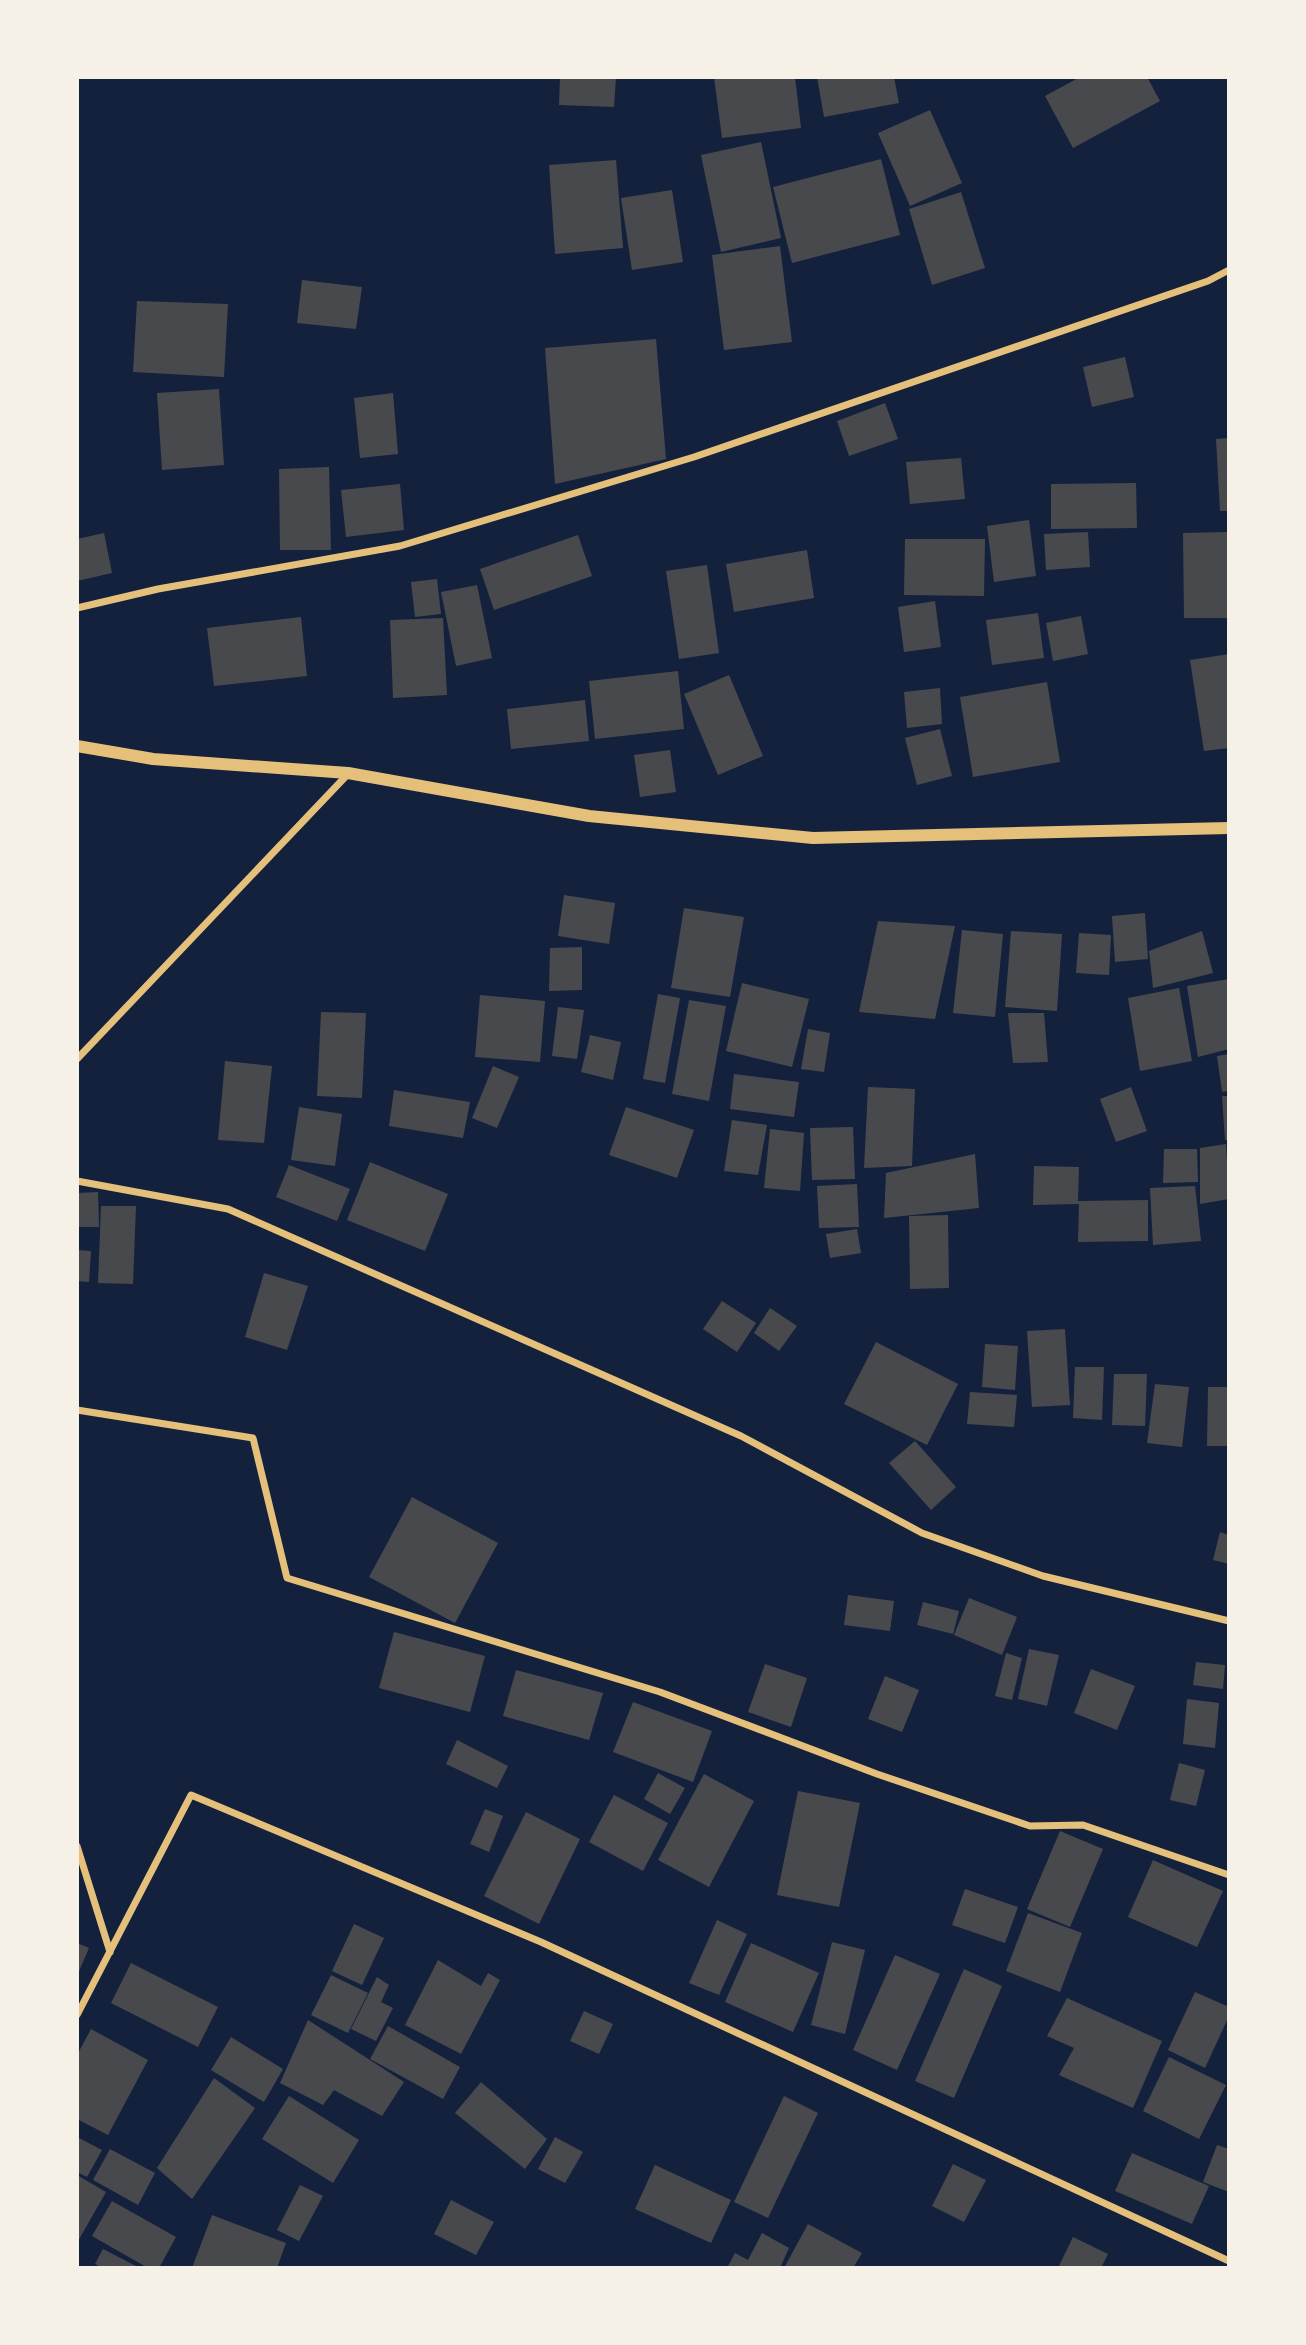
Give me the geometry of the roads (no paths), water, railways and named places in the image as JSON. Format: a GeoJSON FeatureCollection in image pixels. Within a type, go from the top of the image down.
{"type":"FeatureCollection","features":[{"type":"Feature","properties":{"kind":"street"},"geometry":{"type":"LineString","coordinates":[[77,608],[158,589],[400,546],[694,457],[1208,281],[1229,270]]}},
{"type":"Feature","properties":{"kind":"street"},"geometry":{"type":"LineString","coordinates":[[77,746],[153,759],[348,773],[589,816],[813,838],[1229,828]]}},
{"type":"Feature","properties":{"kind":"street"},"geometry":{"type":"LineString","coordinates":[[77,1059],[348,773]]}},
{"type":"Feature","properties":{"kind":"street"},"geometry":{"type":"LineString","coordinates":[[77,1181],[228,1209],[741,1436],[922,1533],[1043,1576],[1229,1621]]}},
{"type":"Feature","properties":{"kind":"street"},"geometry":{"type":"LineString","coordinates":[[77,1410],[253,1437],[287,1578],[660,1692],[877,1774],[1030,1826],[1083,1825],[1229,1875]]}},
{"type":"Feature","properties":{"kind":"street"},"geometry":{"type":"LineString","coordinates":[[77,2015],[191,1796],[541,1942],[1229,2261]]}},
{"type":"Feature","properties":{"kind":"street"},"geometry":{"type":"LineString","coordinates":[[77,1846],[110,1952]]}}]}
